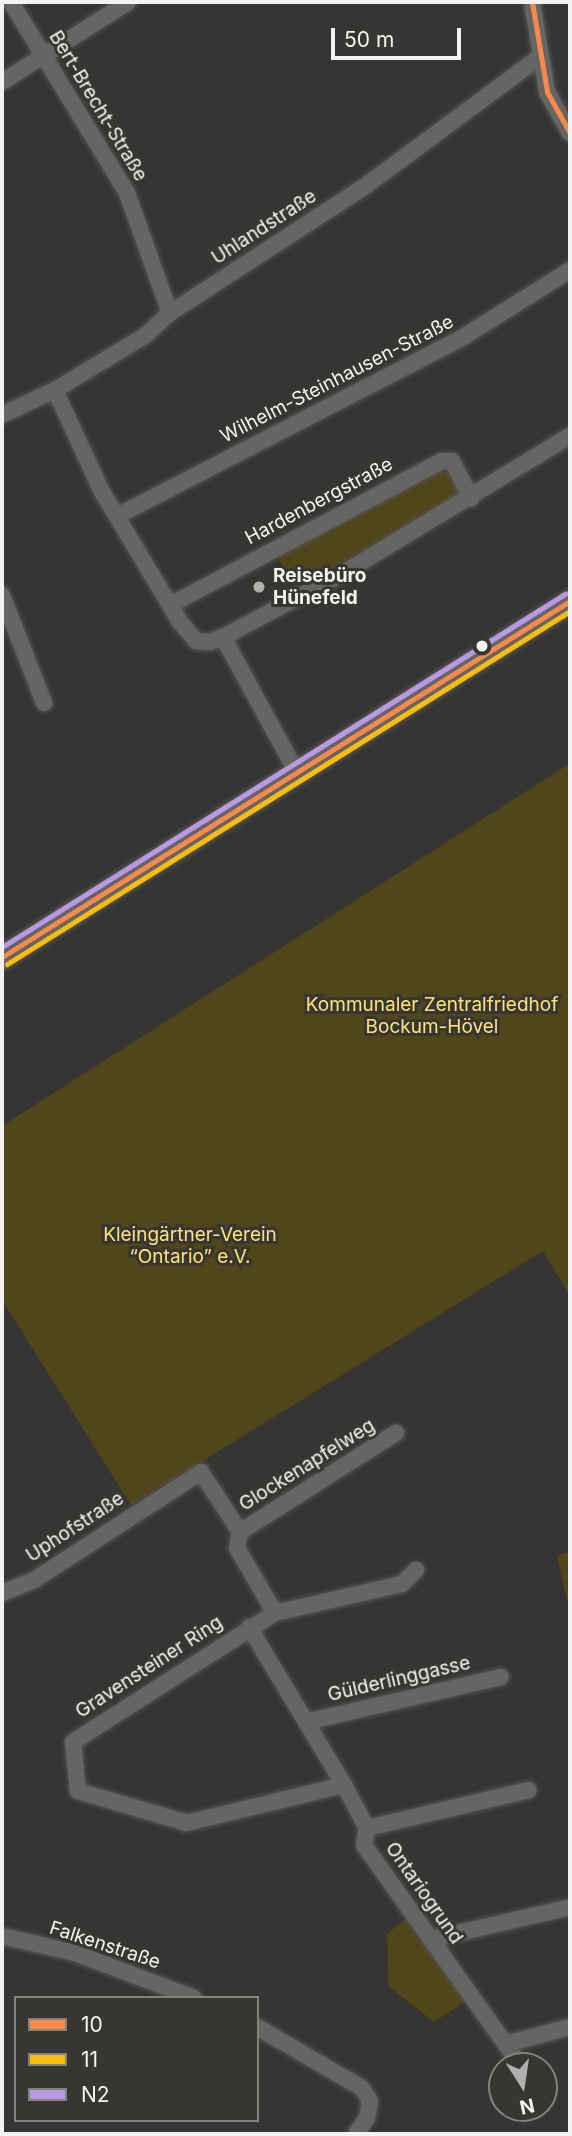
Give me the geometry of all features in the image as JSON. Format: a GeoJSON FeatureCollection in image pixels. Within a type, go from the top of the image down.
{"type":"FeatureCollection","features":[{"type":"Feature","properties":{"kind":"street","name":"Bert-Brecht-Straße"},"geometry":{"type":"LineString","coordinates":[[11,2],[127,193],[170,313]]}},
{"type":"Feature","properties":{"kind":"street"},"geometry":{"type":"LineString","coordinates":[[2,82],[128,2]]}},
{"type":"Feature","properties":{"kind":"street"},"geometry":{"type":"LineString","coordinates":[[532,2],[551,106],[570,133]]}},
{"type":"Feature","properties":{"kind":"street","name":"Uhlandstraße"},"geometry":{"type":"LineString","coordinates":[[2,415],[55,390],[146,335],[170,313],[364,187],[540,57]]}},
{"type":"Feature","properties":{"kind":"street","name":"Wilhelm-Steinhausen-Straße"},"geometry":{"type":"LineString","coordinates":[[117,516],[460,340],[570,270]]}},
{"type":"Feature","properties":{"kind":"street"},"geometry":{"type":"LineString","coordinates":[[55,390],[117,516],[170,605],[196,640],[223,638],[471,498],[570,436]]}},
{"type":"Feature","properties":{"kind":"street","name":"Hardenbergstraße"},"geometry":{"type":"LineString","coordinates":[[170,605],[442,461],[452,460],[471,498]]}},
{"type":"Feature","properties":{"kind":"street"},"geometry":{"type":"LineString","coordinates":[[2,595],[44,703]]}},
{"type":"Feature","properties":{"kind":"street"},"geometry":{"type":"LineString","coordinates":[[2,957],[570,601]]}},
{"type":"Feature","properties":{"kind":"street"},"geometry":{"type":"LineString","coordinates":[[223,638],[296,771]]}},
{"type":"Feature","properties":{"kind":"street","name":"Glockenapfelweg"},"geometry":{"type":"LineString","coordinates":[[240,1532],[396,1433]]}},
{"type":"Feature","properties":{"kind":"street","name":"Uphofstraße"},"geometry":{"type":"LineString","coordinates":[[2,1594],[34,1580],[201,1472],[240,1532]]}},
{"type":"Feature","properties":{"kind":"street"},"geometry":{"type":"LineString","coordinates":[[240,1532],[237,1548],[275,1613]]}},
{"type":"Feature","properties":{"kind":"street","name":"Gravensteiner Ring"},"geometry":{"type":"LineString","coordinates":[[344,1785],[187,1823],[78,1791],[73,1742],[249,1627],[275,1613],[402,1584],[416,1570]]}},
{"type":"Feature","properties":{"kind":"street","name":"Ontariogrund"},"geometry":{"type":"LineString","coordinates":[[249,1627],[367,1828],[365,1845],[511,2052]]}},
{"type":"Feature","properties":{"kind":"street","name":"Gülderlinggasse"},"geometry":{"type":"LineString","coordinates":[[306,1722],[501,1677]]}},
{"type":"Feature","properties":{"kind":"street"},"geometry":{"type":"LineString","coordinates":[[367,1828],[528,1790]]}},
{"type":"Feature","properties":{"kind":"street"},"geometry":{"type":"LineString","coordinates":[[432,1939],[566,1908]]}},
{"type":"Feature","properties":{"kind":"street","name":"Falkenstraße"},"geometry":{"type":"LineString","coordinates":[[2,1936],[75,1953],[189,1996]]}},
{"type":"Feature","properties":{"kind":"street"},"geometry":{"type":"LineString","coordinates":[[506,2044],[570,2027]]}},
{"type":"Feature","properties":{"kind":"street"},"geometry":{"type":"LineString","coordinates":[[259,2028],[362,2088],[370,2101],[367,2118],[356,2134]]}},
{"type":"Feature","properties":{"kind":"green space"},"geometry":{"type":"Polygon","coordinates":[[[440,471],[452,475],[459,490],[456,498],[295,588],[277,555],[440,471]]]}},
{"type":"Feature","properties":{"kind":"green space"},"geometry":{"type":"Polygon","coordinates":[[[566,766],[570,767],[570,1296],[543,1251],[131,1505],[2,1300],[2,1126],[566,766]]]}},
{"type":"Feature","properties":{"kind":"green space"},"geometry":{"type":"Polygon","coordinates":[[[570,1551],[570,1614],[557,1556],[570,1551]]]}},
{"type":"Feature","properties":{"kind":"green space"},"geometry":{"type":"Polygon","coordinates":[[[409,1916],[466,2001],[434,2022],[388,1986],[387,1934],[409,1916]]]}},
{"type":"Feature","properties":{"kind":"transit line","name":"10"},"geometry":{"type":"LineString","coordinates":[[532,2],[547,92],[570,133]]}},
{"type":"Feature","properties":{"kind":"transit line","name":"N2"},"geometry":{"type":"LineString","coordinates":[[2,947],[565,594]]}},
{"type":"Feature","properties":{"kind":"transit line","name":"10"},"geometry":{"type":"LineString","coordinates":[[2,957],[570,601]]}},
{"type":"Feature","properties":{"kind":"transit line","name":"11"},"geometry":{"type":"LineString","coordinates":[[7,964],[570,611]]}},
{"type":"Feature","properties":{"kind":"place","name":"Reisebüro Hünefeld"},"geometry":{"type":"Point","coordinates":[259,587]}},
{"type":"Feature","properties":{"kind":"park label","name":"Kommunaler Zentralfriedhof Bockum-Hövel"},"geometry":{"type":"Point","coordinates":[432,1016]}},
{"type":"Feature","properties":{"kind":"park label","name":"Kleingärtner-Verein “Ontario” e.V."},"geometry":{"type":"Point","coordinates":[190,1246]}}]}
